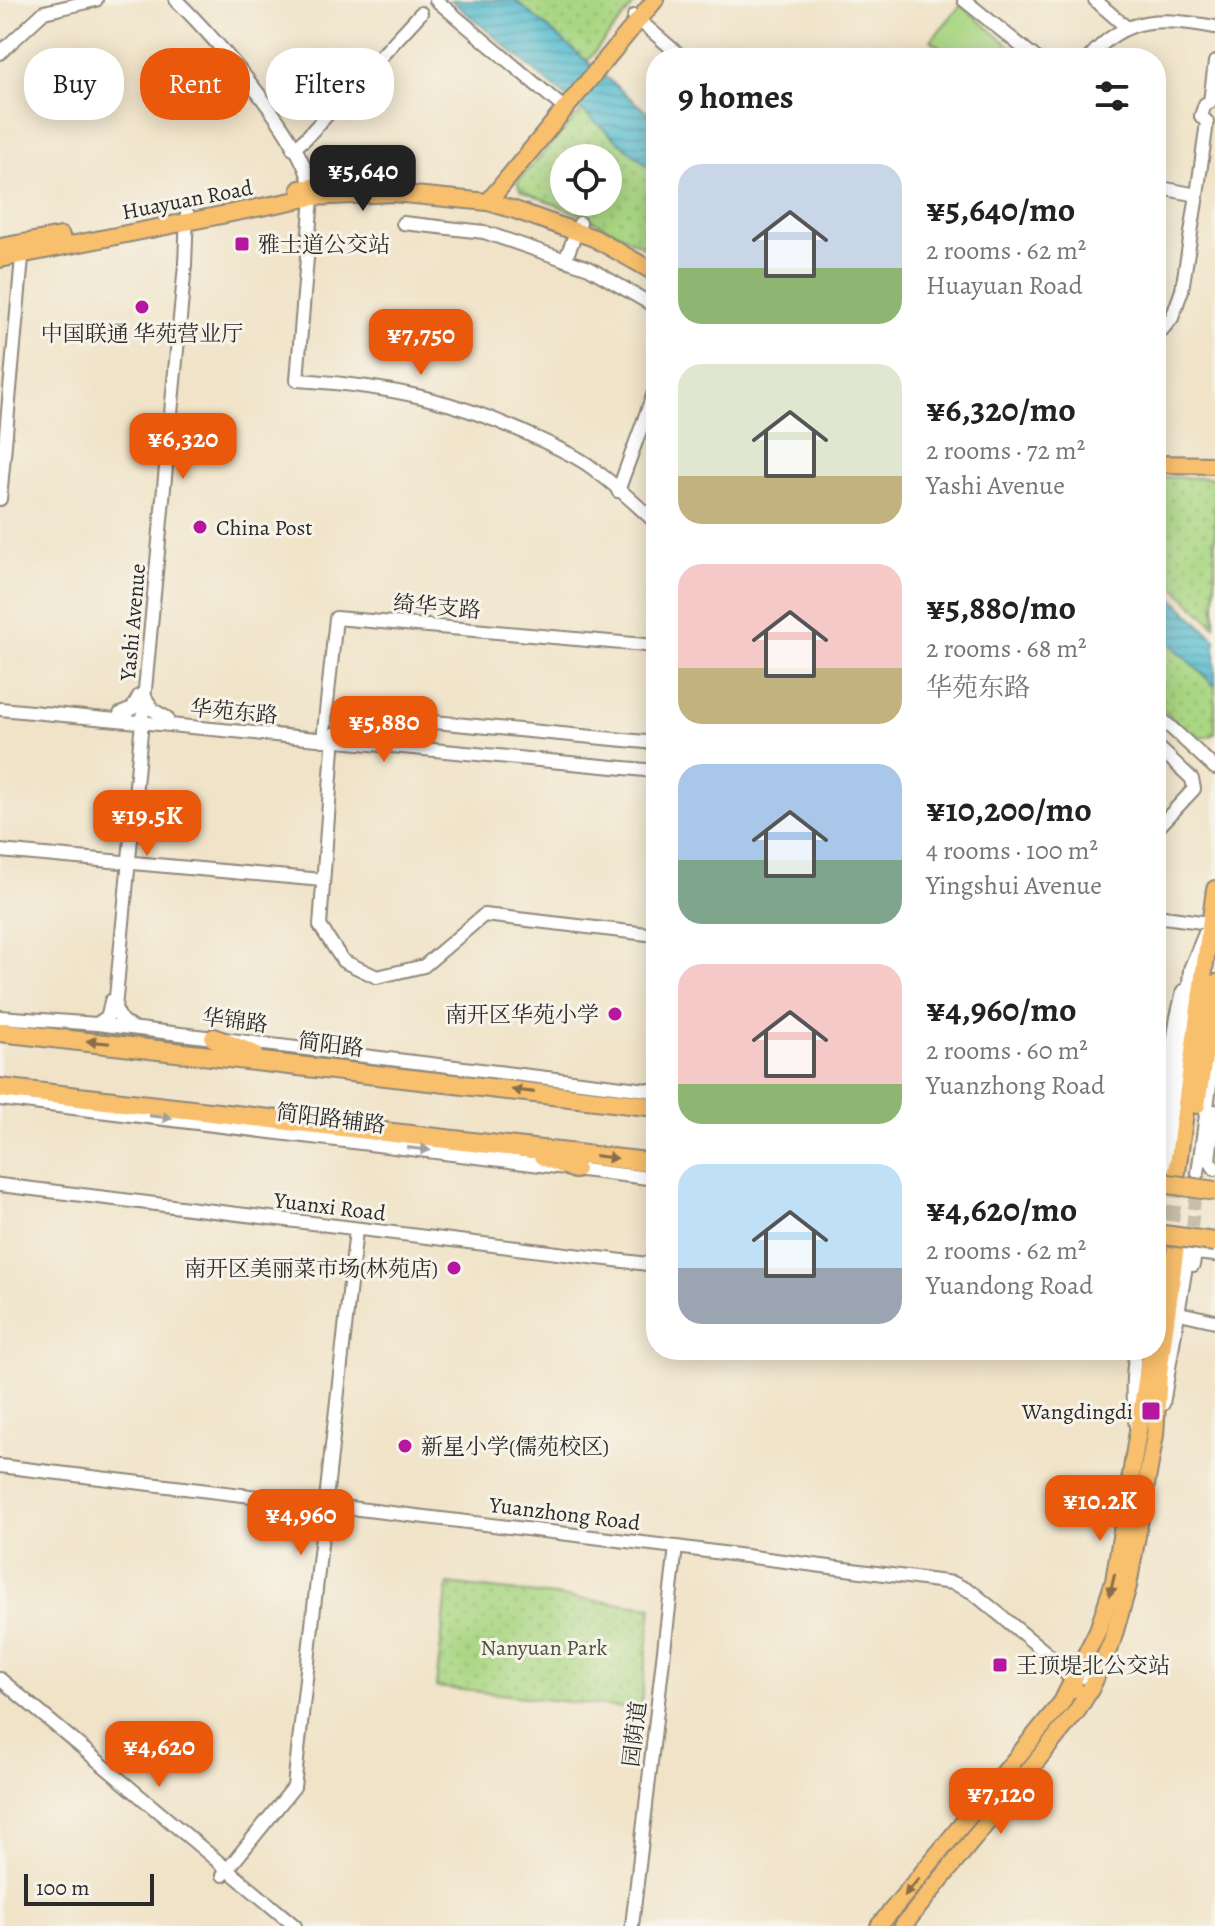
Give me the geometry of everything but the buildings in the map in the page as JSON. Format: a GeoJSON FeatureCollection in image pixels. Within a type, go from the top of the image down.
{"type":"FeatureCollection","features":[{"type":"Feature","properties":{"kind":"highway","name":"简阳路"},"geometry":{"type":"LineString","coordinates":[[0,1032],[646,1106]]}},
{"type":"Feature","properties":{"kind":"highway"},"geometry":{"type":"LineString","coordinates":[[214,1038],[274,1062]]}},
{"type":"Feature","properties":{"kind":"highway"},"geometry":{"type":"LineString","coordinates":[[0,1088],[646,1162]]}},
{"type":"Feature","properties":{"kind":"highway"},"geometry":{"type":"LineString","coordinates":[[518,1147],[575,1169]]}},
{"type":"Feature","properties":{"kind":"highway"},"geometry":{"type":"LineString","coordinates":[[1176,1174],[1215,1191]]}},
{"type":"Feature","properties":{"kind":"highway"},"geometry":{"type":"LineString","coordinates":[[1177,1245],[1215,1242]]}},
{"type":"Feature","properties":{"kind":"main road"},"geometry":{"type":"LineString","coordinates":[[636,18],[647,0]]}},
{"type":"Feature","properties":{"kind":"main road"},"geometry":{"type":"LineString","coordinates":[[494,191],[636,18],[655,0]]}},
{"type":"Feature","properties":{"kind":"main road","name":"Huayuan Road"},"geometry":{"type":"LineString","coordinates":[[0,247],[22,249],[188,221],[347,182],[383,182],[470,194],[494,191],[578,227],[646,266]]}},
{"type":"Feature","properties":{"kind":"main road","name":"Huayuan Road"},"geometry":{"type":"LineString","coordinates":[[494,191],[515,210],[618,240],[646,256]]}},
{"type":"Feature","properties":{"kind":"main road","name":"Huayuan Road"},"geometry":{"type":"LineString","coordinates":[[0,259],[22,249]]}},
{"type":"Feature","properties":{"kind":"main road"},"geometry":{"type":"LineString","coordinates":[[1166,454],[1215,455]]}},
{"type":"Feature","properties":{"kind":"main road"},"geometry":{"type":"LineString","coordinates":[[1166,464],[1215,465]]}},
{"type":"Feature","properties":{"kind":"main road"},"geometry":{"type":"LineString","coordinates":[[1176,1174],[1215,889]]}},
{"type":"Feature","properties":{"kind":"main road"},"geometry":{"type":"LineString","coordinates":[[1176,1174],[1215,983]]}},
{"type":"Feature","properties":{"kind":"main road"},"geometry":{"type":"LineString","coordinates":[[1166,1283],[1177,1245]]}},
{"type":"Feature","properties":{"kind":"main road"},"geometry":{"type":"LineString","coordinates":[[1166,1323],[1177,1245]]}},
{"type":"Feature","properties":{"kind":"main road"},"geometry":{"type":"LineString","coordinates":[[879,1926],[1056,1710],[1098,1630],[1111,1592],[1149,1360]]}},
{"type":"Feature","properties":{"kind":"main road"},"geometry":{"type":"LineString","coordinates":[[907,1925],[1069,1721],[1092,1685],[1112,1641],[1128,1586],[1155,1435],[1161,1360]]}},
{"type":"Feature","properties":{"kind":"main road"},"geometry":{"type":"LineString","coordinates":[[1069,1721],[1075,1705],[1072,1676]]}},
{"type":"Feature","properties":{"kind":"street"},"geometry":{"type":"LineString","coordinates":[[0,53],[44,12],[96,0]]}},
{"type":"Feature","properties":{"kind":"street"},"geometry":{"type":"LineString","coordinates":[[176,0],[228,56],[273,115],[293,149],[312,192],[297,380],[346,383],[404,392],[481,413],[596,470],[646,515]]}},
{"type":"Feature","properties":{"kind":"street"},"geometry":{"type":"LineString","coordinates":[[436,0],[564,105]]}},
{"type":"Feature","properties":{"kind":"street"},"geometry":{"type":"LineString","coordinates":[[964,0],[1024,48]]}},
{"type":"Feature","properties":{"kind":"street"},"geometry":{"type":"LineString","coordinates":[[1095,0],[1126,27]]}},
{"type":"Feature","properties":{"kind":"street"},"geometry":{"type":"LineString","coordinates":[[293,149],[421,13]]}},
{"type":"Feature","properties":{"kind":"street"},"geometry":{"type":"LineString","coordinates":[[636,18],[671,48]]}},
{"type":"Feature","properties":{"kind":"street"},"geometry":{"type":"LineString","coordinates":[[1098,48],[1126,27],[1152,21],[1182,21],[1215,27]]}},
{"type":"Feature","properties":{"kind":"street"},"geometry":{"type":"LineString","coordinates":[[1166,325],[1172,318],[1182,290],[1211,123],[1201,116],[1201,112],[1205,104],[1213,102],[1215,62]]}},
{"type":"Feature","properties":{"kind":"street"},"geometry":{"type":"LineString","coordinates":[[1166,189],[1197,195]]}},
{"type":"Feature","properties":{"kind":"street","name":"Yashi Avenue"},"geometry":{"type":"LineString","coordinates":[[132,1028],[121,1020],[115,1008],[138,717],[188,221]]}},
{"type":"Feature","properties":{"kind":"street"},"geometry":{"type":"LineString","coordinates":[[403,223],[484,232],[589,268],[646,301]]}},
{"type":"Feature","properties":{"kind":"street"},"geometry":{"type":"LineString","coordinates":[[565,260],[578,227]]}},
{"type":"Feature","properties":{"kind":"street"},"geometry":{"type":"LineString","coordinates":[[0,499],[3,436],[22,249]]}},
{"type":"Feature","properties":{"kind":"street"},"geometry":{"type":"LineString","coordinates":[[618,491],[646,414]]}},
{"type":"Feature","properties":{"kind":"street","name":"绮华支路"},"geometry":{"type":"LineString","coordinates":[[328,737],[336,618],[646,645]]}},
{"type":"Feature","properties":{"kind":"street"},"geometry":{"type":"LineString","coordinates":[[118,717],[132,709],[142,697],[153,710],[167,718]]}},
{"type":"Feature","properties":{"kind":"street","name":"华苑东路"},"geometry":{"type":"LineString","coordinates":[[0,707],[167,718],[328,737],[646,763]]}},
{"type":"Feature","properties":{"kind":"street"},"geometry":{"type":"LineString","coordinates":[[350,714],[646,742]]}},
{"type":"Feature","properties":{"kind":"street"},"geometry":{"type":"LineString","coordinates":[[1166,715],[1215,759]]}},
{"type":"Feature","properties":{"kind":"street","name":"华苑东路"},"geometry":{"type":"LineString","coordinates":[[138,717],[646,770]]}},
{"type":"Feature","properties":{"kind":"street"},"geometry":{"type":"LineString","coordinates":[[1166,723],[1215,768]]}},
{"type":"Feature","properties":{"kind":"street"},"geometry":{"type":"LineString","coordinates":[[328,737],[320,926],[343,961],[377,977],[424,966],[484,915],[646,934]]}},
{"type":"Feature","properties":{"kind":"street"},"geometry":{"type":"LineString","coordinates":[[1166,754],[1192,779],[1194,789],[1166,819]]}},
{"type":"Feature","properties":{"kind":"street"},"geometry":{"type":"LineString","coordinates":[[0,851],[322,880]]}},
{"type":"Feature","properties":{"kind":"street","name":"Yashi Avenue"},"geometry":{"type":"LineString","coordinates":[[97,1024],[105,1019],[110,1007],[127,863]]}},
{"type":"Feature","properties":{"kind":"street"},"geometry":{"type":"LineString","coordinates":[[1166,917],[1210,921],[1190,969],[1177,1017],[1166,1088]]}},
{"type":"Feature","properties":{"kind":"street"},"geometry":{"type":"LineString","coordinates":[[1176,1174],[1190,969]]}},
{"type":"Feature","properties":{"kind":"street","name":"华锦路"},"geometry":{"type":"LineString","coordinates":[[0,1017],[97,1024],[646,1089]]}},
{"type":"Feature","properties":{"kind":"street"},"geometry":{"type":"LineString","coordinates":[[1176,1174],[1215,1049]]}},
{"type":"Feature","properties":{"kind":"street"},"geometry":{"type":"LineString","coordinates":[[566,1096],[646,1090]]}},
{"type":"Feature","properties":{"kind":"street","name":"简阳路辅路"},"geometry":{"type":"LineString","coordinates":[[0,1099],[646,1178]]}},
{"type":"Feature","properties":{"kind":"street"},"geometry":{"type":"LineString","coordinates":[[27,1102],[125,1101]]}},
{"type":"Feature","properties":{"kind":"street"},"geometry":{"type":"LineString","coordinates":[[1215,1111],[1209,1160],[1215,1169]]}},
{"type":"Feature","properties":{"kind":"street","name":"Yuanxi Road"},"geometry":{"type":"LineString","coordinates":[[0,1185],[646,1264]]}},
{"type":"Feature","properties":{"kind":"street"},"geometry":{"type":"LineString","coordinates":[[225,1872],[294,1787],[356,1230]]}},
{"type":"Feature","properties":{"kind":"street"},"geometry":{"type":"LineString","coordinates":[[1177,1245],[1215,1255]]}},
{"type":"Feature","properties":{"kind":"street"},"geometry":{"type":"LineString","coordinates":[[1166,1389],[1175,1368],[1184,1314],[1177,1245]]}},
{"type":"Feature","properties":{"kind":"street"},"geometry":{"type":"LineString","coordinates":[[1155,1435],[1166,1389],[1177,1245]]}},
{"type":"Feature","properties":{"kind":"street"},"geometry":{"type":"LineString","coordinates":[[1184,1314],[1215,1321]]}},
{"type":"Feature","properties":{"kind":"street"},"geometry":{"type":"LineString","coordinates":[[1128,1360],[1132,1379]]}},
{"type":"Feature","properties":{"kind":"street"},"geometry":{"type":"LineString","coordinates":[[1135,1360],[1132,1401],[1137,1434]]}},
{"type":"Feature","properties":{"kind":"street","name":"Yuanzhong Road"},"geometry":{"type":"LineString","coordinates":[[0,1468],[676,1549],[952,1587],[1072,1676],[1092,1685]]}},
{"type":"Feature","properties":{"kind":"street","name":"园荫道"},"geometry":{"type":"LineString","coordinates":[[632,1926],[676,1549]]}},
{"type":"Feature","properties":{"kind":"street"},"geometry":{"type":"LineString","coordinates":[[0,1679],[225,1872],[283,1926]]}},
{"type":"Feature","properties":{"kind":"street"},"geometry":{"type":"LineString","coordinates":[[0,1688],[295,1926]]}},
{"type":"Feature","properties":{"kind":"street"},"geometry":{"type":"LineString","coordinates":[[892,1911],[907,1925]]}},
{"type":"Feature","properties":{"kind":"green space"},"geometry":{"type":"Polygon","coordinates":[[[515,0],[638,0],[587,61],[515,0]]]}},
{"type":"Feature","properties":{"kind":"green space"},"geometry":{"type":"Polygon","coordinates":[[[961,5],[1012,48],[941,48],[931,40],[961,5]]]}},
{"type":"Feature","properties":{"kind":"green space"},"geometry":{"type":"Polygon","coordinates":[[[582,110],[622,144],[551,144],[582,110]]]}},
{"type":"Feature","properties":{"kind":"green space"},"geometry":{"type":"Polygon","coordinates":[[[622,144],[646,164],[646,248],[583,216],[622,216],[622,144]]]}},
{"type":"Feature","properties":{"kind":"green space"},"geometry":{"type":"Polygon","coordinates":[[[550,145],[550,202],[521,190],[517,182],[550,145]]]}},
{"type":"Feature","properties":{"kind":"green space"},"geometry":{"type":"Polygon","coordinates":[[[1166,477],[1215,478],[1215,626],[1166,579],[1166,477]]]}},
{"type":"Feature","properties":{"kind":"green space"},"geometry":{"type":"Polygon","coordinates":[[[1166,639],[1215,686],[1215,733],[1199,737],[1175,722],[1166,712],[1166,639]]]}},
{"type":"Feature","properties":{"kind":"green space","name":"Nanyuan Park"},"geometry":{"type":"Polygon","coordinates":[[[448,1584],[652,1607],[640,1710],[436,1687],[448,1584]]]}},
{"type":"Feature","properties":{"kind":"water"},"geometry":{"type":"Polygon","coordinates":[[[451,0],[515,0],[646,111],[646,165],[451,0]]]}},
{"type":"Feature","properties":{"kind":"water"},"geometry":{"type":"Polygon","coordinates":[[[1166,592],[1215,639],[1215,686],[1166,639],[1166,592]]]}},
{"type":"Feature","properties":{"kind":"tunnel"},"geometry":{"type":"LineString","coordinates":[[1168,1245],[1177,1173]]}},
{"type":"Feature","properties":{"kind":"tunnel"},"geometry":{"type":"LineString","coordinates":[[1190,1245],[1197,1183]]}},
{"type":"Feature","properties":{"kind":"place","name":"雅士道公交站"},"geometry":{"type":"Point","coordinates":[242,244]}},
{"type":"Feature","properties":{"kind":"place","name":"中国联通 华苑营业厅"},"geometry":{"type":"Point","coordinates":[142,307]}},
{"type":"Feature","properties":{"kind":"place","name":"China Post"},"geometry":{"type":"Point","coordinates":[200,527]}},
{"type":"Feature","properties":{"kind":"place","name":"南开区华苑小学"},"geometry":{"type":"Point","coordinates":[615,1014]}},
{"type":"Feature","properties":{"kind":"place","name":"南开区美丽菜市场(林苑店)"},"geometry":{"type":"Point","coordinates":[454,1268]}},
{"type":"Feature","properties":{"kind":"place","name":"Wangdingdi"},"geometry":{"type":"Point","coordinates":[1151,1411]}},
{"type":"Feature","properties":{"kind":"place","name":"新星小学(儒苑校区)"},"geometry":{"type":"Point","coordinates":[405,1446]}},
{"type":"Feature","properties":{"kind":"place","name":"王顶堤北公交站"},"geometry":{"type":"Point","coordinates":[1000,1665]}}]}
